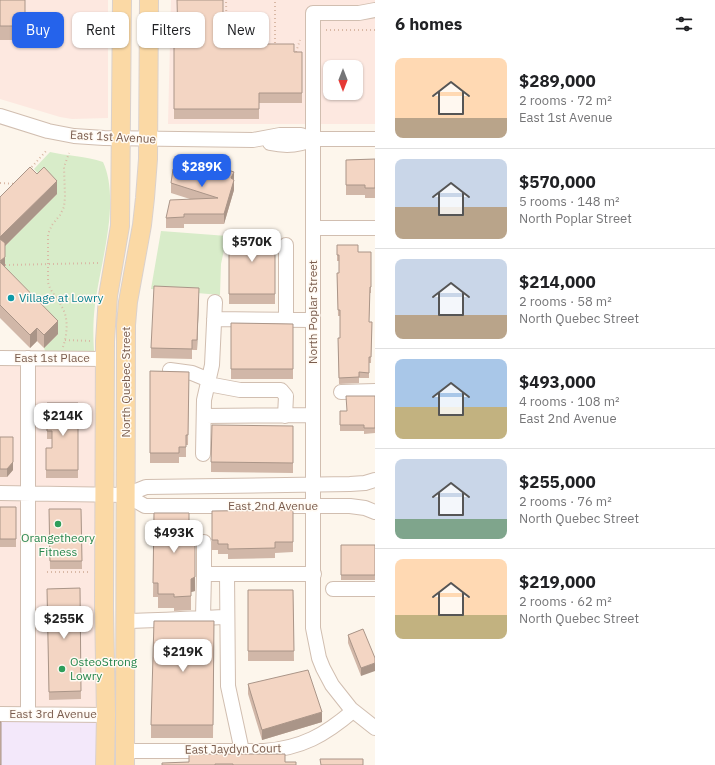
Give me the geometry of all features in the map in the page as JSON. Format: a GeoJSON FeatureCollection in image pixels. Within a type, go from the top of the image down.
{"type":"FeatureCollection","features":[{"type":"Feature","properties":{"kind":"main road","name":"North Quebec Street"},"geometry":{"type":"LineString","coordinates":[[105,765],[105,359],[108,296],[120,226],[122,138],[122,0]]}},
{"type":"Feature","properties":{"kind":"main road","name":"North Quebec Street"},"geometry":{"type":"LineString","coordinates":[[125,758],[126,325],[130,289],[144,211],[148,159],[149,0]]}},
{"type":"Feature","properties":{"kind":"street","name":"North Poplar Street"},"geometry":{"type":"LineString","coordinates":[[313,506],[313,13],[359,13],[375,10]]}},
{"type":"Feature","properties":{"kind":"street","name":"East 1st Avenue"},"geometry":{"type":"LineString","coordinates":[[0,116],[48,131],[74,136],[253,140],[280,135],[301,135],[312,139],[375,139]]}},
{"type":"Feature","properties":{"kind":"street"},"geometry":{"type":"LineString","coordinates":[[313,228],[375,228]]}},
{"type":"Feature","properties":{"kind":"street"},"geometry":{"type":"LineString","coordinates":[[286,244],[286,320]]}},
{"type":"Feature","properties":{"kind":"street"},"geometry":{"type":"LineString","coordinates":[[204,454],[204,400],[212,365],[215,302]]}},
{"type":"Feature","properties":{"kind":"street"},"geometry":{"type":"LineString","coordinates":[[214,319],[313,320]]}},
{"type":"Feature","properties":{"kind":"street","name":"East 1st Place"},"geometry":{"type":"LineString","coordinates":[[0,358],[105,359]]}},
{"type":"Feature","properties":{"kind":"street"},"geometry":{"type":"LineString","coordinates":[[28,358],[28,714]]}},
{"type":"Feature","properties":{"kind":"street"},"geometry":{"type":"LineString","coordinates":[[170,370],[192,373],[208,382],[240,390],[281,390],[286,396],[286,416]]}},
{"type":"Feature","properties":{"kind":"street"},"geometry":{"type":"LineString","coordinates":[[340,392],[375,391]]}},
{"type":"Feature","properties":{"kind":"street"},"geometry":{"type":"LineString","coordinates":[[204,416],[313,416]]}},
{"type":"Feature","properties":{"kind":"street","name":"East 2nd Avenue"},"geometry":{"type":"LineString","coordinates":[[0,493],[48,495],[126,495],[146,486],[350,484],[365,483],[375,480]]}},
{"type":"Feature","properties":{"kind":"street","name":"East 2nd Avenue"},"geometry":{"type":"LineString","coordinates":[[126,495],[145,506],[354,507],[365,508],[375,512]]}},
{"type":"Feature","properties":{"kind":"street"},"geometry":{"type":"LineString","coordinates":[[313,506],[314,574],[312,615],[316,648],[327,676],[338,694],[353,711],[375,728]]}},
{"type":"Feature","properties":{"kind":"street"},"geometry":{"type":"LineString","coordinates":[[203,617],[204,542]]}},
{"type":"Feature","properties":{"kind":"street"},"geometry":{"type":"LineString","coordinates":[[204,574],[314,574]]}},
{"type":"Feature","properties":{"kind":"street"},"geometry":{"type":"LineString","coordinates":[[227,574],[226,617],[228,686],[242,751]]}},
{"type":"Feature","properties":{"kind":"street"},"geometry":{"type":"LineString","coordinates":[[333,589],[375,589]]}},
{"type":"Feature","properties":{"kind":"street"},"geometry":{"type":"LineString","coordinates":[[126,621],[226,617]]}},
{"type":"Feature","properties":{"kind":"street","name":"East Jaydyn Court"},"geometry":{"type":"LineString","coordinates":[[125,758],[150,751],[277,750],[308,741],[331,728],[353,711]]}},
{"type":"Feature","properties":{"kind":"street","name":"East 3rd Avenue"},"geometry":{"type":"LineString","coordinates":[[0,714],[106,715]]}},
{"type":"Feature","properties":{"kind":"path"},"geometry":{"type":"LineString","coordinates":[[226,0],[226,12]]}},
{"type":"Feature","properties":{"kind":"path"},"geometry":{"type":"LineString","coordinates":[[275,0],[275,51]]}},
{"type":"Feature","properties":{"kind":"path"},"geometry":{"type":"LineString","coordinates":[[300,55],[296,52],[304,30],[375,30]]}},
{"type":"Feature","properties":{"kind":"path"},"geometry":{"type":"LineString","coordinates":[[26,173],[47,150]]}},
{"type":"Feature","properties":{"kind":"path"},"geometry":{"type":"LineString","coordinates":[[69,154],[64,166],[64,207],[48,234],[47,276],[49,288],[65,312],[65,340],[97,341]]}},
{"type":"Feature","properties":{"kind":"path"},"geometry":{"type":"LineString","coordinates":[[0,183],[15,184],[10,189]]}},
{"type":"Feature","properties":{"kind":"path"},"geometry":{"type":"LineString","coordinates":[[5,265],[98,263]]}},
{"type":"Feature","properties":{"kind":"path"},"geometry":{"type":"LineString","coordinates":[[47,572],[89,572]]}},
{"type":"Feature","properties":{"kind":"shaded area"},"geometry":{"type":"Polygon","coordinates":[[[0,0],[108,0],[108,12],[72,12],[72,48],[108,48],[108,118],[72,119],[60,117],[0,99],[0,0]]]}},
{"type":"Feature","properties":{"kind":"shaded area"},"geometry":{"type":"Polygon","coordinates":[[[171,0],[375,0],[375,124],[168,124],[170,48],[205,48],[205,12],[171,12],[171,0]]]}},
{"type":"Feature","properties":{"kind":"shaded area"},"geometry":{"type":"Polygon","coordinates":[[[0,358],[105,359],[106,715],[0,714],[0,358]]]}},
{"type":"Feature","properties":{"kind":"shaded area"},"geometry":{"type":"Polygon","coordinates":[[[0,721],[100,721],[100,765],[0,765],[0,721]]]}},
{"type":"Feature","properties":{"kind":"green space"},"geometry":{"type":"Polygon","coordinates":[[[50,152],[90,158],[103,162],[108,178],[110,214],[94,311],[94,351],[45,351],[44,348],[58,334],[0,275],[5,270],[5,257],[0,251],[57,194],[34,169],[50,152]]]}},
{"type":"Feature","properties":{"kind":"green space"},"geometry":{"type":"Polygon","coordinates":[[[161,231],[227,236],[221,264],[220,295],[151,289],[161,231]]]}},
{"type":"Feature","properties":{"kind":"building"},"geometry":{"type":"Polygon","coordinates":[[[0,0],[25,0],[25,12],[12,12],[12,26],[0,26],[0,0]]]}},
{"type":"Feature","properties":{"kind":"building"},"geometry":{"type":"Polygon","coordinates":[[[177,0],[223,0],[223,12],[213,12],[213,48],[269,48],[269,44],[294,44],[294,52],[302,52],[302,93],[259,93],[259,109],[174,109],[174,48],[205,48],[205,12],[177,12],[177,0]]]}},
{"type":"Feature","properties":{"kind":"building"},"geometry":{"type":"Polygon","coordinates":[[[192,156],[206,156],[224,162],[222,168],[234,172],[231,178],[234,180],[224,214],[184,214],[184,217],[166,218],[170,200],[218,198],[171,183],[173,169],[187,171],[192,156]]]}},
{"type":"Feature","properties":{"kind":"building"},"geometry":{"type":"Polygon","coordinates":[[[375,159],[375,188],[365,188],[365,185],[346,185],[346,160],[375,159]]]}},
{"type":"Feature","properties":{"kind":"building"},"geometry":{"type":"Polygon","coordinates":[[[30,167],[37,174],[44,167],[57,181],[0,237],[0,197],[30,167]]]}},
{"type":"Feature","properties":{"kind":"building"},"geometry":{"type":"Polygon","coordinates":[[[229,232],[275,232],[275,294],[229,294],[229,232]]]}},
{"type":"Feature","properties":{"kind":"building"},"geometry":{"type":"Polygon","coordinates":[[[0,239],[5,243],[5,257],[0,261],[0,239]]]}},
{"type":"Feature","properties":{"kind":"building"},"geometry":{"type":"Polygon","coordinates":[[[337,245],[358,245],[358,252],[371,252],[369,322],[372,322],[371,357],[369,357],[369,373],[359,372],[359,377],[339,378],[338,338],[340,338],[340,310],[338,310],[337,273],[339,273],[339,255],[337,255],[337,245]]]}},
{"type":"Feature","properties":{"kind":"building","name":"Village at Lowry"},"geometry":{"type":"Polygon","coordinates":[[[0,262],[58,321],[44,335],[37,328],[30,335],[0,305],[0,262]]]}},
{"type":"Feature","properties":{"kind":"building"},"geometry":{"type":"Polygon","coordinates":[[[154,286],[199,288],[197,340],[192,340],[192,349],[151,348],[154,286]]]}},
{"type":"Feature","properties":{"kind":"building"},"geometry":{"type":"Polygon","coordinates":[[[231,323],[293,324],[293,369],[231,369],[231,323]]]}},
{"type":"Feature","properties":{"kind":"building"},"geometry":{"type":"Polygon","coordinates":[[[150,371],[189,372],[188,435],[186,435],[186,447],[179,447],[179,453],[150,453],[150,371]]]}},
{"type":"Feature","properties":{"kind":"building"},"geometry":{"type":"Polygon","coordinates":[[[346,396],[375,396],[375,428],[364,428],[364,425],[340,425],[340,411],[347,411],[346,396]]]}},
{"type":"Feature","properties":{"kind":"building"},"geometry":{"type":"Polygon","coordinates":[[[47,403],[78,403],[78,470],[46,470],[46,448],[52,448],[52,431],[47,431],[47,403]]]}},
{"type":"Feature","properties":{"kind":"building"},"geometry":{"type":"Polygon","coordinates":[[[212,425],[293,426],[293,463],[211,462],[212,425]]]}},
{"type":"Feature","properties":{"kind":"building"},"geometry":{"type":"Polygon","coordinates":[[[0,437],[13,437],[13,462],[7,469],[0,469],[0,437]]]}},
{"type":"Feature","properties":{"kind":"building"},"geometry":{"type":"Polygon","coordinates":[[[0,507],[16,507],[16,539],[0,539],[0,507]]]}},
{"type":"Feature","properties":{"kind":"building"},"geometry":{"type":"Polygon","coordinates":[[[49,509],[81,509],[82,561],[50,561],[49,509]]]}},
{"type":"Feature","properties":{"kind":"building"},"geometry":{"type":"Polygon","coordinates":[[[293,510],[293,542],[275,542],[275,548],[228,549],[228,544],[218,544],[218,540],[212,540],[212,511],[293,510]]]}},
{"type":"Feature","properties":{"kind":"building"},"geometry":{"type":"Polygon","coordinates":[[[154,513],[189,513],[189,521],[192,521],[192,535],[195,535],[195,577],[191,579],[191,596],[174,597],[174,594],[158,594],[158,583],[153,583],[154,513]]]}},
{"type":"Feature","properties":{"kind":"building"},"geometry":{"type":"Polygon","coordinates":[[[341,545],[375,545],[375,575],[341,575],[341,545]]]}},
{"type":"Feature","properties":{"kind":"building"},"geometry":{"type":"Polygon","coordinates":[[[80,588],[81,691],[49,692],[47,589],[80,588]]]}},
{"type":"Feature","properties":{"kind":"building"},"geometry":{"type":"Polygon","coordinates":[[[248,590],[293,590],[294,651],[248,651],[248,590]]]}},
{"type":"Feature","properties":{"kind":"building"},"geometry":{"type":"Polygon","coordinates":[[[154,621],[214,621],[213,725],[151,725],[154,621]]]}},
{"type":"Feature","properties":{"kind":"building"},"geometry":{"type":"Polygon","coordinates":[[[363,629],[375,658],[375,663],[361,668],[348,635],[363,629]]]}},
{"type":"Feature","properties":{"kind":"building"},"geometry":{"type":"Polygon","coordinates":[[[308,670],[322,712],[262,730],[248,684],[308,670]]]}},
{"type":"Feature","properties":{"kind":"building"},"geometry":{"type":"Polygon","coordinates":[[[1,722],[1,765],[0,765],[1,722]]]}},
{"type":"Feature","properties":{"kind":"building"},"geometry":{"type":"Polygon","coordinates":[[[189,754],[285,754],[285,762],[296,762],[296,765],[162,765],[162,763],[189,762],[189,754]]]}},
{"type":"Feature","properties":{"kind":"building"},"geometry":{"type":"Polygon","coordinates":[[[320,759],[363,759],[363,765],[321,765],[320,759]]]}},
{"type":"Feature","properties":{"kind":"place","name":"Village at Lowry"},"geometry":{"type":"Point","coordinates":[11,298]}},
{"type":"Feature","properties":{"kind":"place","name":"Orangetheory Fitness"},"geometry":{"type":"Point","coordinates":[58,524]}},
{"type":"Feature","properties":{"kind":"place","name":"OsteoStrong Lowry"},"geometry":{"type":"Point","coordinates":[62,669]}}]}
